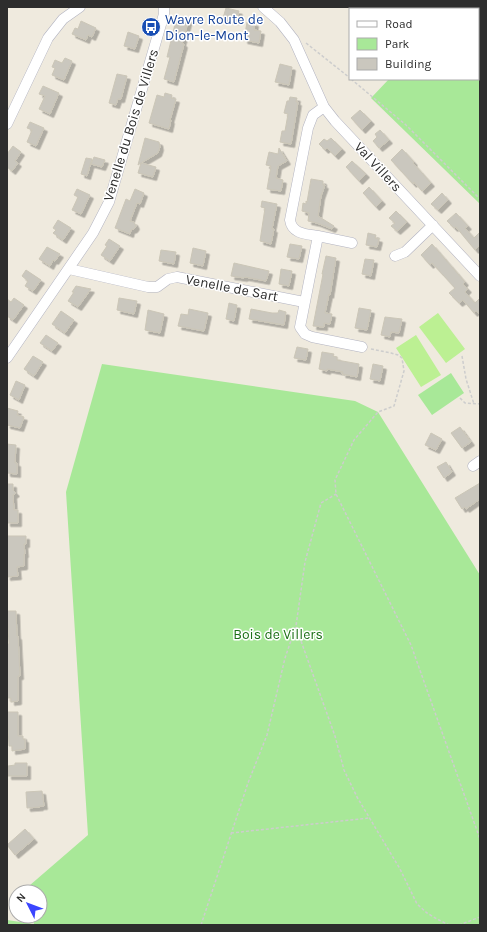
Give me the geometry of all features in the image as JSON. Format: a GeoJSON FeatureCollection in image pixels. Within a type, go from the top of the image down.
{"type":"FeatureCollection","features":[{"type":"Feature","properties":{"kind":"street"},"geometry":{"type":"LineString","coordinates":[[7,124],[48,38],[63,18],[80,7]]}},
{"type":"Feature","properties":{"kind":"street","name":"Venelle du Bois de Villers"},"geometry":{"type":"LineString","coordinates":[[7,358],[93,233],[109,202],[164,14],[164,7]]}},
{"type":"Feature","properties":{"kind":"street","name":"Val Villers"},"geometry":{"type":"LineString","coordinates":[[263,7],[280,22],[294,40],[324,107],[335,122],[480,276]]}},
{"type":"Feature","properties":{"kind":"street"},"geometry":{"type":"LineString","coordinates":[[324,107],[314,115],[308,128],[290,225],[294,230],[352,243]]}},
{"type":"Feature","properties":{"kind":"street"},"geometry":{"type":"LineString","coordinates":[[395,256],[405,252],[433,225]]}},
{"type":"Feature","properties":{"kind":"street"},"geometry":{"type":"LineString","coordinates":[[318,236],[300,327],[305,334],[362,347]]}},
{"type":"Feature","properties":{"kind":"street","name":"Venelle de Sart"},"geometry":{"type":"LineString","coordinates":[[69,269],[148,288],[158,287],[168,279],[177,277],[304,302]]}},
{"type":"Feature","properties":{"kind":"path"},"geometry":{"type":"LineString","coordinates":[[294,40],[301,39],[349,78]]}},
{"type":"Feature","properties":{"kind":"path"},"geometry":{"type":"LineString","coordinates":[[351,80],[406,125],[480,199]]}},
{"type":"Feature","properties":{"kind":"path"},"geometry":{"type":"LineString","coordinates":[[362,347],[398,355],[402,358],[404,371],[394,406],[378,412],[354,440],[335,480],[336,494],[411,645],[480,839]]}},
{"type":"Feature","properties":{"kind":"path"},"geometry":{"type":"LineString","coordinates":[[462,356],[466,379],[474,404]]}},
{"type":"Feature","properties":{"kind":"path"},"geometry":{"type":"LineString","coordinates":[[460,398],[465,402],[480,404]]}},
{"type":"Feature","properties":{"kind":"path"},"geometry":{"type":"LineString","coordinates":[[201,925],[248,784],[267,735],[285,658],[296,626],[305,562],[321,503],[336,494]]}},
{"type":"Feature","properties":{"kind":"path"},"geometry":{"type":"LineString","coordinates":[[296,626],[335,736],[344,770],[356,797],[400,869],[417,904],[427,913],[449,925],[458,925],[480,917]]}},
{"type":"Feature","properties":{"kind":"path"},"geometry":{"type":"LineString","coordinates":[[231,833],[369,818]]}},
{"type":"Feature","properties":{"kind":"green space"},"geometry":{"type":"Polygon","coordinates":[[[479,61],[480,204],[371,98],[388,80],[479,80],[479,61]]]}},
{"type":"Feature","properties":{"kind":"green space"},"geometry":{"type":"Polygon","coordinates":[[[438,313],[465,349],[446,363],[419,327],[438,313]]]}},
{"type":"Feature","properties":{"kind":"green space"},"geometry":{"type":"Polygon","coordinates":[[[416,335],[441,375],[421,387],[396,348],[416,335]]]}},
{"type":"Feature","properties":{"kind":"green space","name":"Bois de Villers"},"geometry":{"type":"Polygon","coordinates":[[[102,364],[355,401],[378,412],[480,575],[480,925],[7,925],[7,920],[8,924],[48,924],[48,884],[31,884],[88,835],[66,492],[102,364]]]}},
{"type":"Feature","properties":{"kind":"green space"},"geometry":{"type":"Polygon","coordinates":[[[451,373],[464,393],[432,415],[418,395],[451,373]]]}},
{"type":"Feature","properties":{"kind":"building"},"geometry":{"type":"Polygon","coordinates":[[[226,8],[239,11],[236,21],[223,18],[226,8]]]}},
{"type":"Feature","properties":{"kind":"building"},"geometry":{"type":"Polygon","coordinates":[[[177,16],[189,19],[182,43],[184,44],[174,82],[164,79],[170,57],[167,57],[177,16]]]}},
{"type":"Feature","properties":{"kind":"building"},"geometry":{"type":"Polygon","coordinates":[[[81,21],[96,28],[92,37],[88,35],[86,40],[72,34],[75,28],[78,29],[81,21]]]}},
{"type":"Feature","properties":{"kind":"building"},"geometry":{"type":"Polygon","coordinates":[[[247,22],[255,23],[254,30],[261,31],[259,43],[244,40],[247,22]]]}},
{"type":"Feature","properties":{"kind":"building"},"geometry":{"type":"Polygon","coordinates":[[[128,32],[139,36],[135,49],[124,46],[128,32]]]}},
{"type":"Feature","properties":{"kind":"building"},"geometry":{"type":"Polygon","coordinates":[[[65,58],[72,61],[64,80],[52,75],[55,68],[52,67],[55,60],[62,63],[65,58]]]}},
{"type":"Feature","properties":{"kind":"building"},"geometry":{"type":"Polygon","coordinates":[[[280,64],[292,67],[289,85],[275,82],[280,64]]]}},
{"type":"Feature","properties":{"kind":"building"},"geometry":{"type":"Polygon","coordinates":[[[117,74],[127,76],[121,99],[118,99],[116,105],[109,103],[117,74]]]}},
{"type":"Feature","properties":{"kind":"building"},"geometry":{"type":"Polygon","coordinates":[[[43,86],[59,93],[50,114],[39,109],[45,96],[39,94],[43,86]]]}},
{"type":"Feature","properties":{"kind":"building"},"geometry":{"type":"Polygon","coordinates":[[[165,93],[172,95],[171,98],[176,99],[169,129],[149,123],[157,95],[164,97],[165,93]]]}},
{"type":"Feature","properties":{"kind":"building"},"geometry":{"type":"Polygon","coordinates":[[[290,97],[297,98],[296,102],[298,102],[291,144],[280,142],[282,131],[285,131],[288,114],[284,113],[287,101],[289,101],[290,97]]]}},
{"type":"Feature","properties":{"kind":"building"},"geometry":{"type":"Polygon","coordinates":[[[360,110],[371,121],[362,130],[351,118],[360,110]]]}},
{"type":"Feature","properties":{"kind":"building"},"geometry":{"type":"Polygon","coordinates":[[[30,122],[44,128],[36,146],[27,142],[32,130],[27,128],[30,122]]]}},
{"type":"Feature","properties":{"kind":"building"},"geometry":{"type":"Polygon","coordinates":[[[380,130],[389,140],[379,148],[373,141],[377,137],[375,134],[380,130]]]}},
{"type":"Feature","properties":{"kind":"building"},"geometry":{"type":"Polygon","coordinates":[[[145,138],[159,142],[160,147],[158,153],[138,165],[145,138]]]}},
{"type":"Feature","properties":{"kind":"building"},"geometry":{"type":"Polygon","coordinates":[[[331,138],[342,149],[335,156],[327,148],[325,150],[319,144],[324,139],[327,141],[331,138]]]}},
{"type":"Feature","properties":{"kind":"building"},"geometry":{"type":"Polygon","coordinates":[[[13,146],[21,152],[15,161],[18,163],[12,171],[7,167],[7,154],[13,146]]]}},
{"type":"Feature","properties":{"kind":"building"},"geometry":{"type":"Polygon","coordinates":[[[279,148],[287,161],[278,166],[276,178],[283,180],[281,191],[267,189],[271,166],[266,165],[269,152],[278,154],[279,148]]]}},
{"type":"Feature","properties":{"kind":"building"},"geometry":{"type":"Polygon","coordinates":[[[402,149],[431,183],[422,191],[414,182],[413,184],[391,160],[402,149]]]}},
{"type":"Feature","properties":{"kind":"building"},"geometry":{"type":"Polygon","coordinates":[[[94,157],[105,160],[102,167],[91,164],[94,157]]]}},
{"type":"Feature","properties":{"kind":"building"},"geometry":{"type":"Polygon","coordinates":[[[86,158],[92,159],[87,176],[81,174],[86,158]]]}},
{"type":"Feature","properties":{"kind":"building"},"geometry":{"type":"Polygon","coordinates":[[[352,161],[366,174],[359,181],[346,167],[352,161]]]}},
{"type":"Feature","properties":{"kind":"building"},"geometry":{"type":"Polygon","coordinates":[[[141,163],[156,167],[153,177],[138,173],[141,163]]]}},
{"type":"Feature","properties":{"kind":"building"},"geometry":{"type":"Polygon","coordinates":[[[311,179],[323,181],[323,185],[325,185],[321,196],[318,216],[334,226],[332,229],[308,221],[309,213],[302,211],[303,203],[306,204],[306,201],[307,202],[311,179]]]}},
{"type":"Feature","properties":{"kind":"building"},"geometry":{"type":"Polygon","coordinates":[[[369,187],[382,201],[376,207],[363,193],[369,187]]]}},
{"type":"Feature","properties":{"kind":"building"},"geometry":{"type":"Polygon","coordinates":[[[77,189],[90,195],[81,214],[72,210],[78,197],[74,195],[77,189]]]}},
{"type":"Feature","properties":{"kind":"building"},"geometry":{"type":"Polygon","coordinates":[[[135,189],[144,193],[140,204],[137,203],[130,221],[134,222],[136,226],[131,230],[130,234],[115,228],[126,199],[130,201],[135,189]]]}},
{"type":"Feature","properties":{"kind":"building"},"geometry":{"type":"Polygon","coordinates":[[[442,193],[448,200],[438,210],[431,204],[442,193]]]}},
{"type":"Feature","properties":{"kind":"building"},"geometry":{"type":"Polygon","coordinates":[[[262,201],[277,204],[272,229],[274,229],[271,244],[260,241],[265,208],[261,207],[262,201]]]}},
{"type":"Feature","properties":{"kind":"building"},"geometry":{"type":"Polygon","coordinates":[[[396,211],[407,222],[397,231],[391,226],[395,223],[389,218],[396,211]]]}},
{"type":"Feature","properties":{"kind":"building"},"geometry":{"type":"Polygon","coordinates":[[[456,213],[468,226],[465,228],[474,238],[480,232],[480,245],[475,250],[456,227],[454,228],[447,221],[456,213]]]}},
{"type":"Feature","properties":{"kind":"building"},"geometry":{"type":"Polygon","coordinates":[[[58,220],[71,228],[63,240],[53,233],[56,230],[53,228],[58,220]]]}},
{"type":"Feature","properties":{"kind":"building"},"geometry":{"type":"Polygon","coordinates":[[[368,233],[376,235],[375,238],[379,239],[377,247],[366,245],[368,233]]]}},
{"type":"Feature","properties":{"kind":"building"},"geometry":{"type":"Polygon","coordinates":[[[109,239],[120,246],[110,261],[101,255],[107,246],[105,245],[109,239]]]}},
{"type":"Feature","properties":{"kind":"building"},"geometry":{"type":"Polygon","coordinates":[[[290,244],[302,246],[299,259],[287,257],[290,244]]]}},
{"type":"Feature","properties":{"kind":"building"},"geometry":{"type":"Polygon","coordinates":[[[432,244],[465,282],[463,284],[468,289],[465,292],[475,303],[480,298],[480,315],[476,311],[474,313],[463,300],[459,303],[449,293],[455,288],[432,263],[430,265],[421,255],[432,244]]]}},
{"type":"Feature","properties":{"kind":"building"},"geometry":{"type":"Polygon","coordinates":[[[47,247],[60,254],[55,261],[53,260],[50,266],[39,259],[47,247]]]}},
{"type":"Feature","properties":{"kind":"building"},"geometry":{"type":"Polygon","coordinates":[[[193,248],[206,251],[203,266],[190,263],[193,248]]]}},
{"type":"Feature","properties":{"kind":"building"},"geometry":{"type":"Polygon","coordinates":[[[161,250],[176,252],[174,264],[159,261],[161,250]]]}},
{"type":"Feature","properties":{"kind":"building"},"geometry":{"type":"Polygon","coordinates":[[[326,256],[336,258],[330,295],[329,294],[325,313],[332,314],[330,324],[324,323],[324,327],[313,326],[322,274],[326,256]]]}},
{"type":"Feature","properties":{"kind":"building"},"geometry":{"type":"Polygon","coordinates":[[[365,259],[374,260],[371,276],[362,274],[365,259]]]}},
{"type":"Feature","properties":{"kind":"building"},"geometry":{"type":"Polygon","coordinates":[[[234,263],[269,271],[266,281],[231,276],[234,263]]]}},
{"type":"Feature","properties":{"kind":"building"},"geometry":{"type":"Polygon","coordinates":[[[281,269],[292,271],[289,286],[279,284],[281,269]]]}},
{"type":"Feature","properties":{"kind":"building"},"geometry":{"type":"Polygon","coordinates":[[[26,270],[41,280],[33,291],[25,286],[28,281],[22,276],[26,270]]]}},
{"type":"Feature","properties":{"kind":"building"},"geometry":{"type":"Polygon","coordinates":[[[76,286],[91,289],[78,307],[68,301],[76,286]]]}},
{"type":"Feature","properties":{"kind":"building"},"geometry":{"type":"Polygon","coordinates":[[[14,298],[24,305],[13,320],[7,316],[7,299],[11,302],[14,298]]]}},
{"type":"Feature","properties":{"kind":"building"},"geometry":{"type":"Polygon","coordinates":[[[119,298],[137,301],[134,314],[117,310],[119,298]]]}},
{"type":"Feature","properties":{"kind":"building"},"geometry":{"type":"Polygon","coordinates":[[[229,303],[237,305],[234,321],[226,319],[229,303]]]}},
{"type":"Feature","properties":{"kind":"building"},"geometry":{"type":"Polygon","coordinates":[[[359,308],[371,310],[367,330],[355,328],[359,308]]]}},
{"type":"Feature","properties":{"kind":"building"},"geometry":{"type":"Polygon","coordinates":[[[189,309],[208,313],[204,331],[178,326],[181,314],[188,315],[189,309]]]}},
{"type":"Feature","properties":{"kind":"building"},"geometry":{"type":"Polygon","coordinates":[[[251,309],[272,313],[278,313],[279,310],[286,312],[284,325],[249,319],[251,309]]]}},
{"type":"Feature","properties":{"kind":"building"},"geometry":{"type":"Polygon","coordinates":[[[148,310],[164,314],[160,333],[145,330],[148,310]]]}},
{"type":"Feature","properties":{"kind":"building"},"geometry":{"type":"Polygon","coordinates":[[[61,311],[74,320],[65,333],[52,324],[61,311]]]}},
{"type":"Feature","properties":{"kind":"building"},"geometry":{"type":"Polygon","coordinates":[[[385,317],[402,319],[399,333],[391,332],[390,337],[381,335],[385,317]]]}},
{"type":"Feature","properties":{"kind":"building"},"geometry":{"type":"Polygon","coordinates":[[[46,335],[58,343],[52,351],[40,343],[46,335]]]}},
{"type":"Feature","properties":{"kind":"building"},"geometry":{"type":"Polygon","coordinates":[[[297,347],[308,349],[306,360],[294,358],[297,347]]]}},
{"type":"Feature","properties":{"kind":"building"},"geometry":{"type":"Polygon","coordinates":[[[322,352],[334,354],[333,356],[337,357],[337,360],[359,364],[357,377],[342,374],[343,372],[319,369],[322,352]]]}},
{"type":"Feature","properties":{"kind":"building"},"geometry":{"type":"Polygon","coordinates":[[[33,356],[43,362],[34,376],[24,369],[33,356]]]}},
{"type":"Feature","properties":{"kind":"building"},"geometry":{"type":"Polygon","coordinates":[[[373,364],[383,366],[380,381],[370,379],[373,364]]]}},
{"type":"Feature","properties":{"kind":"building"},"geometry":{"type":"Polygon","coordinates":[[[16,381],[25,385],[19,400],[10,395],[16,381]]]}},
{"type":"Feature","properties":{"kind":"building"},"geometry":{"type":"Polygon","coordinates":[[[7,408],[18,411],[17,415],[24,417],[20,428],[7,425],[7,408]]]}},
{"type":"Feature","properties":{"kind":"building"},"geometry":{"type":"Polygon","coordinates":[[[460,427],[471,442],[462,448],[451,433],[460,427]]]}},
{"type":"Feature","properties":{"kind":"building"},"geometry":{"type":"Polygon","coordinates":[[[431,433],[442,439],[436,450],[425,445],[431,433]]]}},
{"type":"Feature","properties":{"kind":"building"},"geometry":{"type":"Polygon","coordinates":[[[7,444],[16,445],[15,463],[17,463],[17,474],[7,473],[7,444]]]}},
{"type":"Feature","properties":{"kind":"building"},"geometry":{"type":"Polygon","coordinates":[[[446,462],[452,472],[444,478],[437,467],[446,462]]]}},
{"type":"Feature","properties":{"kind":"building"},"geometry":{"type":"Polygon","coordinates":[[[480,483],[480,499],[466,509],[465,507],[462,509],[455,498],[480,483]]]}},
{"type":"Feature","properties":{"kind":"building"},"geometry":{"type":"Polygon","coordinates":[[[7,484],[13,484],[13,490],[16,493],[13,495],[14,510],[18,510],[18,523],[7,523],[7,484]]]}},
{"type":"Feature","properties":{"kind":"building"},"geometry":{"type":"Polygon","coordinates":[[[7,536],[26,536],[26,544],[24,544],[24,566],[17,567],[18,576],[7,577],[7,536]]]}},
{"type":"Feature","properties":{"kind":"building"},"geometry":{"type":"Polygon","coordinates":[[[7,611],[16,611],[20,676],[18,676],[18,701],[11,702],[11,698],[7,698],[7,644],[9,644],[7,611]]]}},
{"type":"Feature","properties":{"kind":"building"},"geometry":{"type":"Polygon","coordinates":[[[7,712],[18,712],[18,736],[23,736],[23,739],[25,739],[25,749],[12,751],[12,746],[9,746],[7,712]]]}},
{"type":"Feature","properties":{"kind":"building"},"geometry":{"type":"Polygon","coordinates":[[[15,763],[27,763],[27,776],[8,776],[8,766],[15,765],[15,763]]]}},
{"type":"Feature","properties":{"kind":"building"},"geometry":{"type":"Polygon","coordinates":[[[42,791],[44,806],[27,808],[26,792],[42,791]]]}},
{"type":"Feature","properties":{"kind":"building"},"geometry":{"type":"Polygon","coordinates":[[[25,829],[34,839],[15,855],[7,845],[25,829]]]}},
{"type":"Feature","properties":{"kind":"place","name":"Wavre Route de Dion-le-Mont"},"geometry":{"type":"Point","coordinates":[151,27]}}]}
